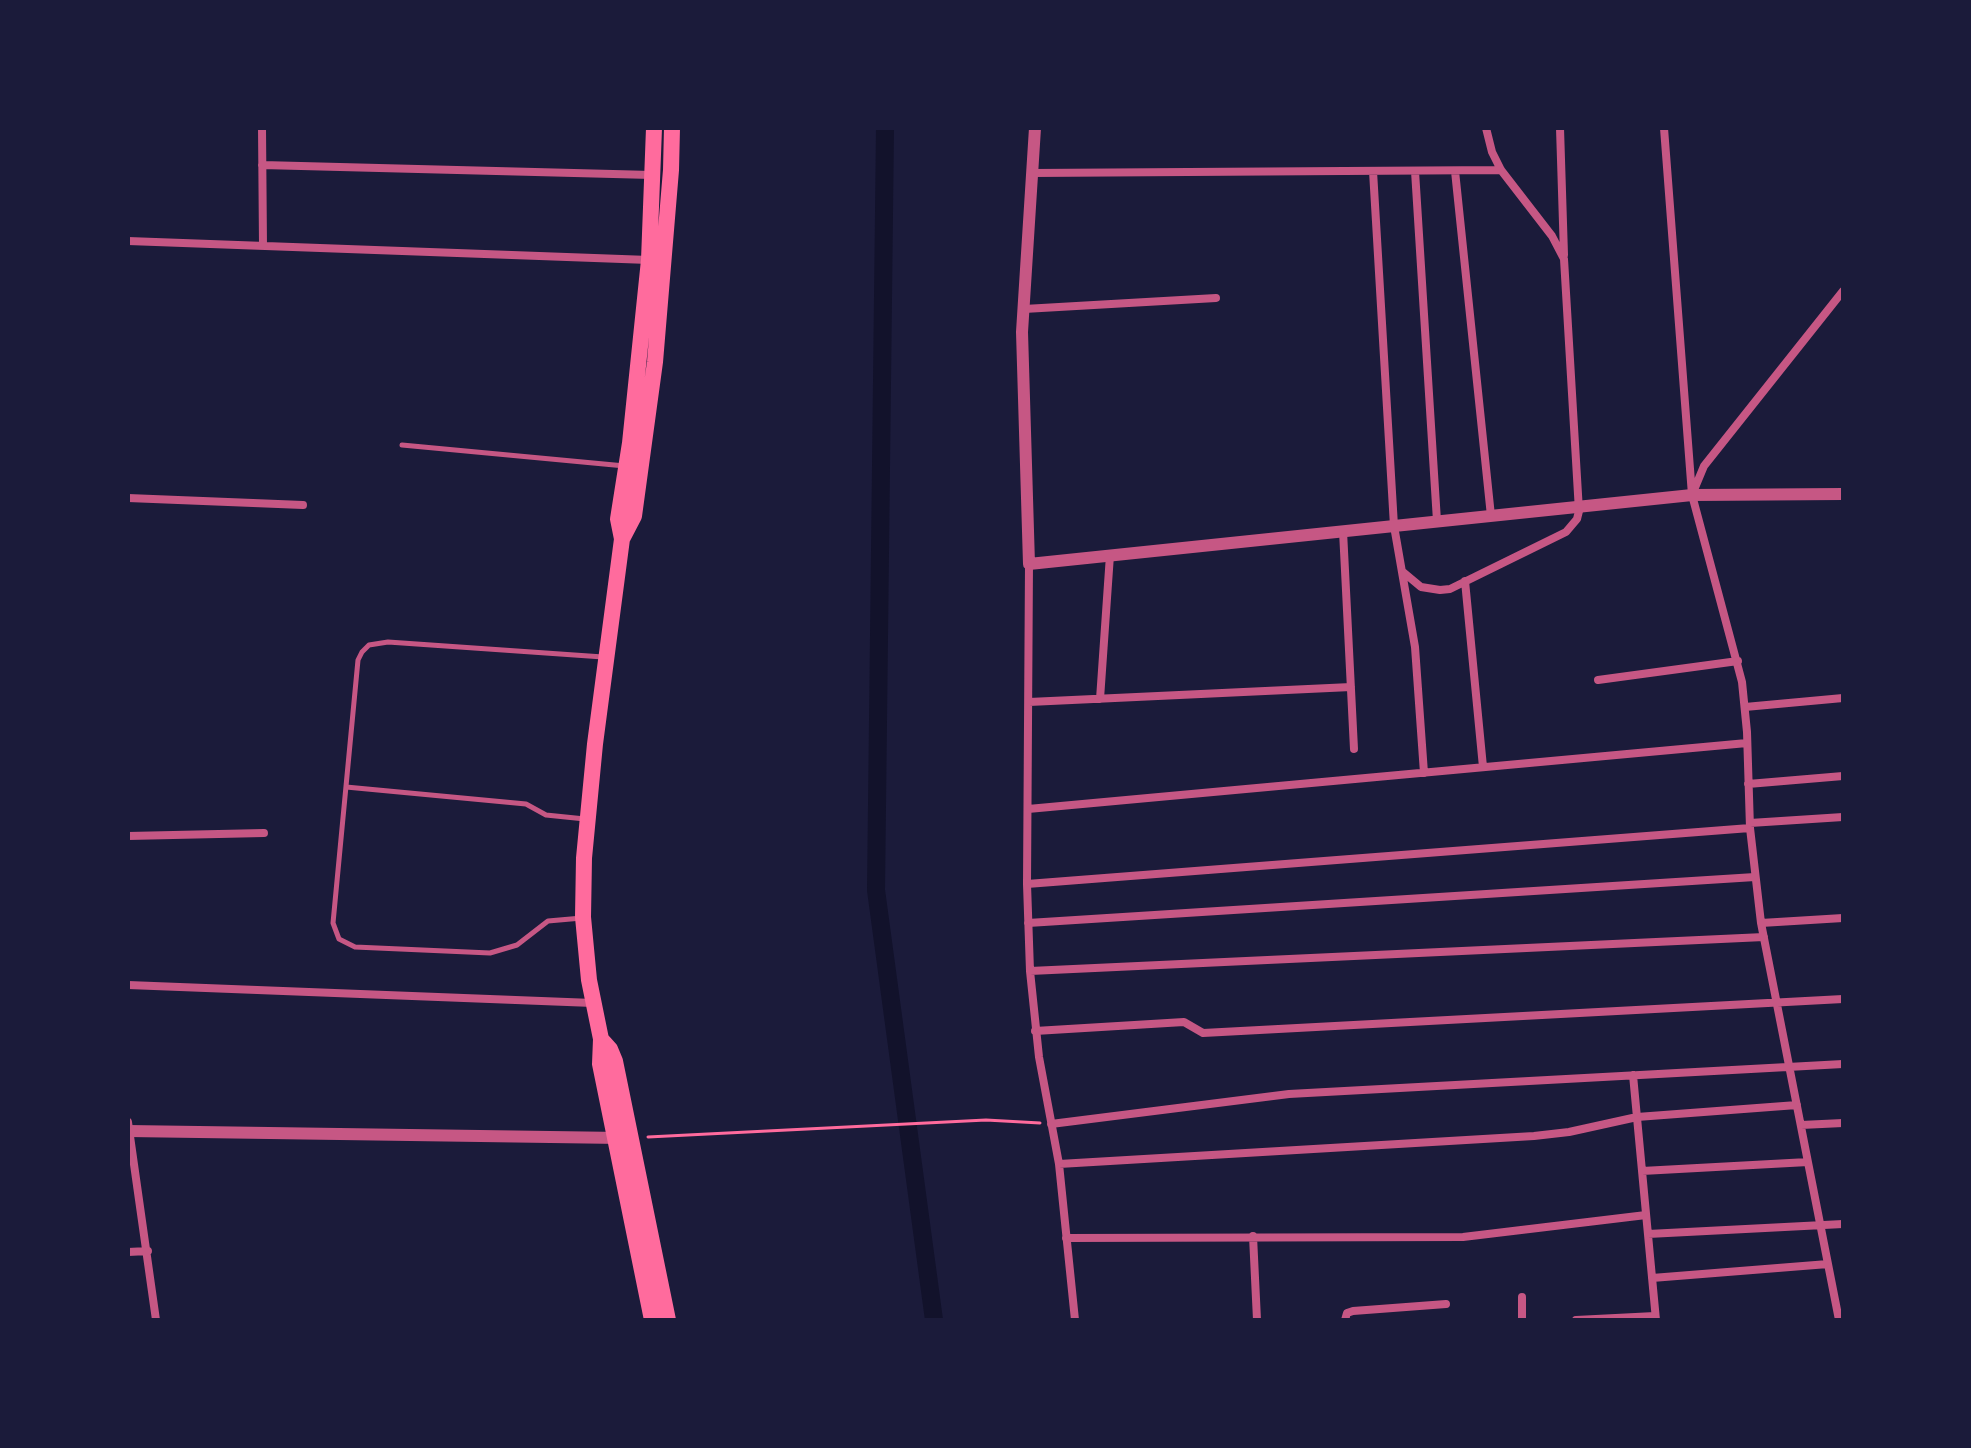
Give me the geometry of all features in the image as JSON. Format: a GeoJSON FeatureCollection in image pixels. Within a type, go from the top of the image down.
{"type":"FeatureCollection","features":[{"type":"Feature","properties":{"kind":"main road"},"geometry":{"type":"LineString","coordinates":[[654,128],[649,260],[618,519],[622,539],[584,858],[583,917],[593,1003],[601,1039],[599,1058],[624,1138],[668,1320]]}},
{"type":"Feature","properties":{"kind":"main road"},"geometry":{"type":"LineString","coordinates":[[622,539],[634,516],[654,376],[672,128]]}},
{"type":"Feature","properties":{"kind":"main road"},"geometry":{"type":"LineString","coordinates":[[624,1138],[652,1320]]}},
{"type":"Feature","properties":{"kind":"street"},"geometry":{"type":"LineString","coordinates":[[262,128],[263,246]]}},
{"type":"Feature","properties":{"kind":"street"},"geometry":{"type":"LineString","coordinates":[[1035,128],[1024,309],[1029,564],[1028,923],[1035,1031],[1059,1164],[1075,1320]]}},
{"type":"Feature","properties":{"kind":"street"},"geometry":{"type":"LineString","coordinates":[[1486,128],[1492,152],[1501,170],[1552,236],[1564,259]]}},
{"type":"Feature","properties":{"kind":"street"},"geometry":{"type":"LineString","coordinates":[[1403,572],[1414,583],[1431,589],[1450,589],[1566,532],[1577,519],[1580,507],[1564,259],[1560,128]]}},
{"type":"Feature","properties":{"kind":"street"},"geometry":{"type":"LineString","coordinates":[[1664,128],[1692,495],[1738,661],[1745,707],[1750,825],[1761,923],[1839,1320]]}},
{"type":"Feature","properties":{"kind":"street"},"geometry":{"type":"LineString","coordinates":[[262,165],[652,175]]}},
{"type":"Feature","properties":{"kind":"street"},"geometry":{"type":"LineString","coordinates":[[1032,173],[1501,170]]}},
{"type":"Feature","properties":{"kind":"street"},"geometry":{"type":"LineString","coordinates":[[1373,171],[1394,526],[1415,647],[1424,773]]}},
{"type":"Feature","properties":{"kind":"street"},"geometry":{"type":"LineString","coordinates":[[1415,171],[1437,521]]}},
{"type":"Feature","properties":{"kind":"street"},"geometry":{"type":"LineString","coordinates":[[1455,171],[1491,516]]}},
{"type":"Feature","properties":{"kind":"street"},"geometry":{"type":"LineString","coordinates":[[128,241],[649,260]]}},
{"type":"Feature","properties":{"kind":"street"},"geometry":{"type":"LineString","coordinates":[[1692,495],[1704,466],[1843,291]]}},
{"type":"Feature","properties":{"kind":"street"},"geometry":{"type":"LineString","coordinates":[[1024,309],[1216,298]]}},
{"type":"Feature","properties":{"kind":"street"},"geometry":{"type":"LineString","coordinates":[[1029,564],[1692,495],[1843,494]]}},
{"type":"Feature","properties":{"kind":"street"},"geometry":{"type":"LineString","coordinates":[[128,498],[303,505]]}},
{"type":"Feature","properties":{"kind":"street"},"geometry":{"type":"LineString","coordinates":[[1343,531],[1354,749]]}},
{"type":"Feature","properties":{"kind":"street"},"geometry":{"type":"LineString","coordinates":[[1100,699],[1110,555]]}},
{"type":"Feature","properties":{"kind":"street"},"geometry":{"type":"LineString","coordinates":[[1465,581],[1483,767]]}},
{"type":"Feature","properties":{"kind":"street"},"geometry":{"type":"LineString","coordinates":[[1598,680],[1738,661]]}},
{"type":"Feature","properties":{"kind":"street"},"geometry":{"type":"LineString","coordinates":[[1029,702],[1351,687]]}},
{"type":"Feature","properties":{"kind":"street"},"geometry":{"type":"LineString","coordinates":[[1745,707],[1843,698]]}},
{"type":"Feature","properties":{"kind":"street"},"geometry":{"type":"LineString","coordinates":[[1028,809],[1747,743]]}},
{"type":"Feature","properties":{"kind":"street"},"geometry":{"type":"LineString","coordinates":[[1748,784],[1843,776]]}},
{"type":"Feature","properties":{"kind":"street"},"geometry":{"type":"LineString","coordinates":[[1027,884],[1843,817]]}},
{"type":"Feature","properties":{"kind":"street"},"geometry":{"type":"LineString","coordinates":[[128,836],[264,833]]}},
{"type":"Feature","properties":{"kind":"street"},"geometry":{"type":"LineString","coordinates":[[1028,923],[1755,877]]}},
{"type":"Feature","properties":{"kind":"street"},"geometry":{"type":"LineString","coordinates":[[1761,923],[1843,918]]}},
{"type":"Feature","properties":{"kind":"street"},"geometry":{"type":"LineString","coordinates":[[1030,971],[1764,937]]}},
{"type":"Feature","properties":{"kind":"street"},"geometry":{"type":"LineString","coordinates":[[128,985],[593,1003]]}},
{"type":"Feature","properties":{"kind":"street"},"geometry":{"type":"LineString","coordinates":[[1035,1031],[1184,1022],[1203,1033],[1843,999]]}},
{"type":"Feature","properties":{"kind":"street"},"geometry":{"type":"LineString","coordinates":[[1051,1124],[1289,1094],[1843,1064]]}},
{"type":"Feature","properties":{"kind":"street"},"geometry":{"type":"LineString","coordinates":[[1576,1320],[1655,1318],[1633,1075]]}},
{"type":"Feature","properties":{"kind":"street"},"geometry":{"type":"LineString","coordinates":[[1059,1164],[1534,1136],[1580,1130],[1637,1117],[1797,1105]]}},
{"type":"Feature","properties":{"kind":"street"},"geometry":{"type":"LineString","coordinates":[[1801,1125],[1843,1123]]}},
{"type":"Feature","properties":{"kind":"street"},"geometry":{"type":"LineString","coordinates":[[156,1320],[128,1128],[624,1138]]}},
{"type":"Feature","properties":{"kind":"street"},"geometry":{"type":"LineString","coordinates":[[1642,1171],[1808,1162]]}},
{"type":"Feature","properties":{"kind":"street"},"geometry":{"type":"LineString","coordinates":[[1066,1238],[1463,1237],[1646,1215]]}},
{"type":"Feature","properties":{"kind":"street"},"geometry":{"type":"LineString","coordinates":[[1648,1234],[1843,1224]]}},
{"type":"Feature","properties":{"kind":"street"},"geometry":{"type":"LineString","coordinates":[[1253,1236],[1257,1320]]}},
{"type":"Feature","properties":{"kind":"street"},"geometry":{"type":"LineString","coordinates":[[128,1252],[148,1251]]}},
{"type":"Feature","properties":{"kind":"street"},"geometry":{"type":"LineString","coordinates":[[1652,1278],[1828,1264]]}},
{"type":"Feature","properties":{"kind":"street"},"geometry":{"type":"LineString","coordinates":[[1522,1297],[1522,1320]]}},
{"type":"Feature","properties":{"kind":"street"},"geometry":{"type":"LineString","coordinates":[[1345,1320],[1347,1313],[1353,1311],[1446,1304]]}},
{"type":"Feature","properties":{"kind":"lane"},"geometry":{"type":"LineString","coordinates":[[402,445],[626,466]]}},
{"type":"Feature","properties":{"kind":"lane"},"geometry":{"type":"LineString","coordinates":[[583,917],[548,921],[517,945],[500,952],[346,945],[339,939],[333,923],[358,660],[369,645],[388,642],[606,657]]}},
{"type":"Feature","properties":{"kind":"lane"},"geometry":{"type":"LineString","coordinates":[[346,787],[526,804],[546,815],[589,820]]}},
{"type":"Feature","properties":{"kind":"path"},"geometry":{"type":"LineString","coordinates":[[624,1138],[986,1120],[1051,1124]]}},
{"type":"Feature","properties":{"kind":"waterway"},"geometry":{"type":"LineString","coordinates":[[885,128],[876,890],[934,1320]]}}]}
